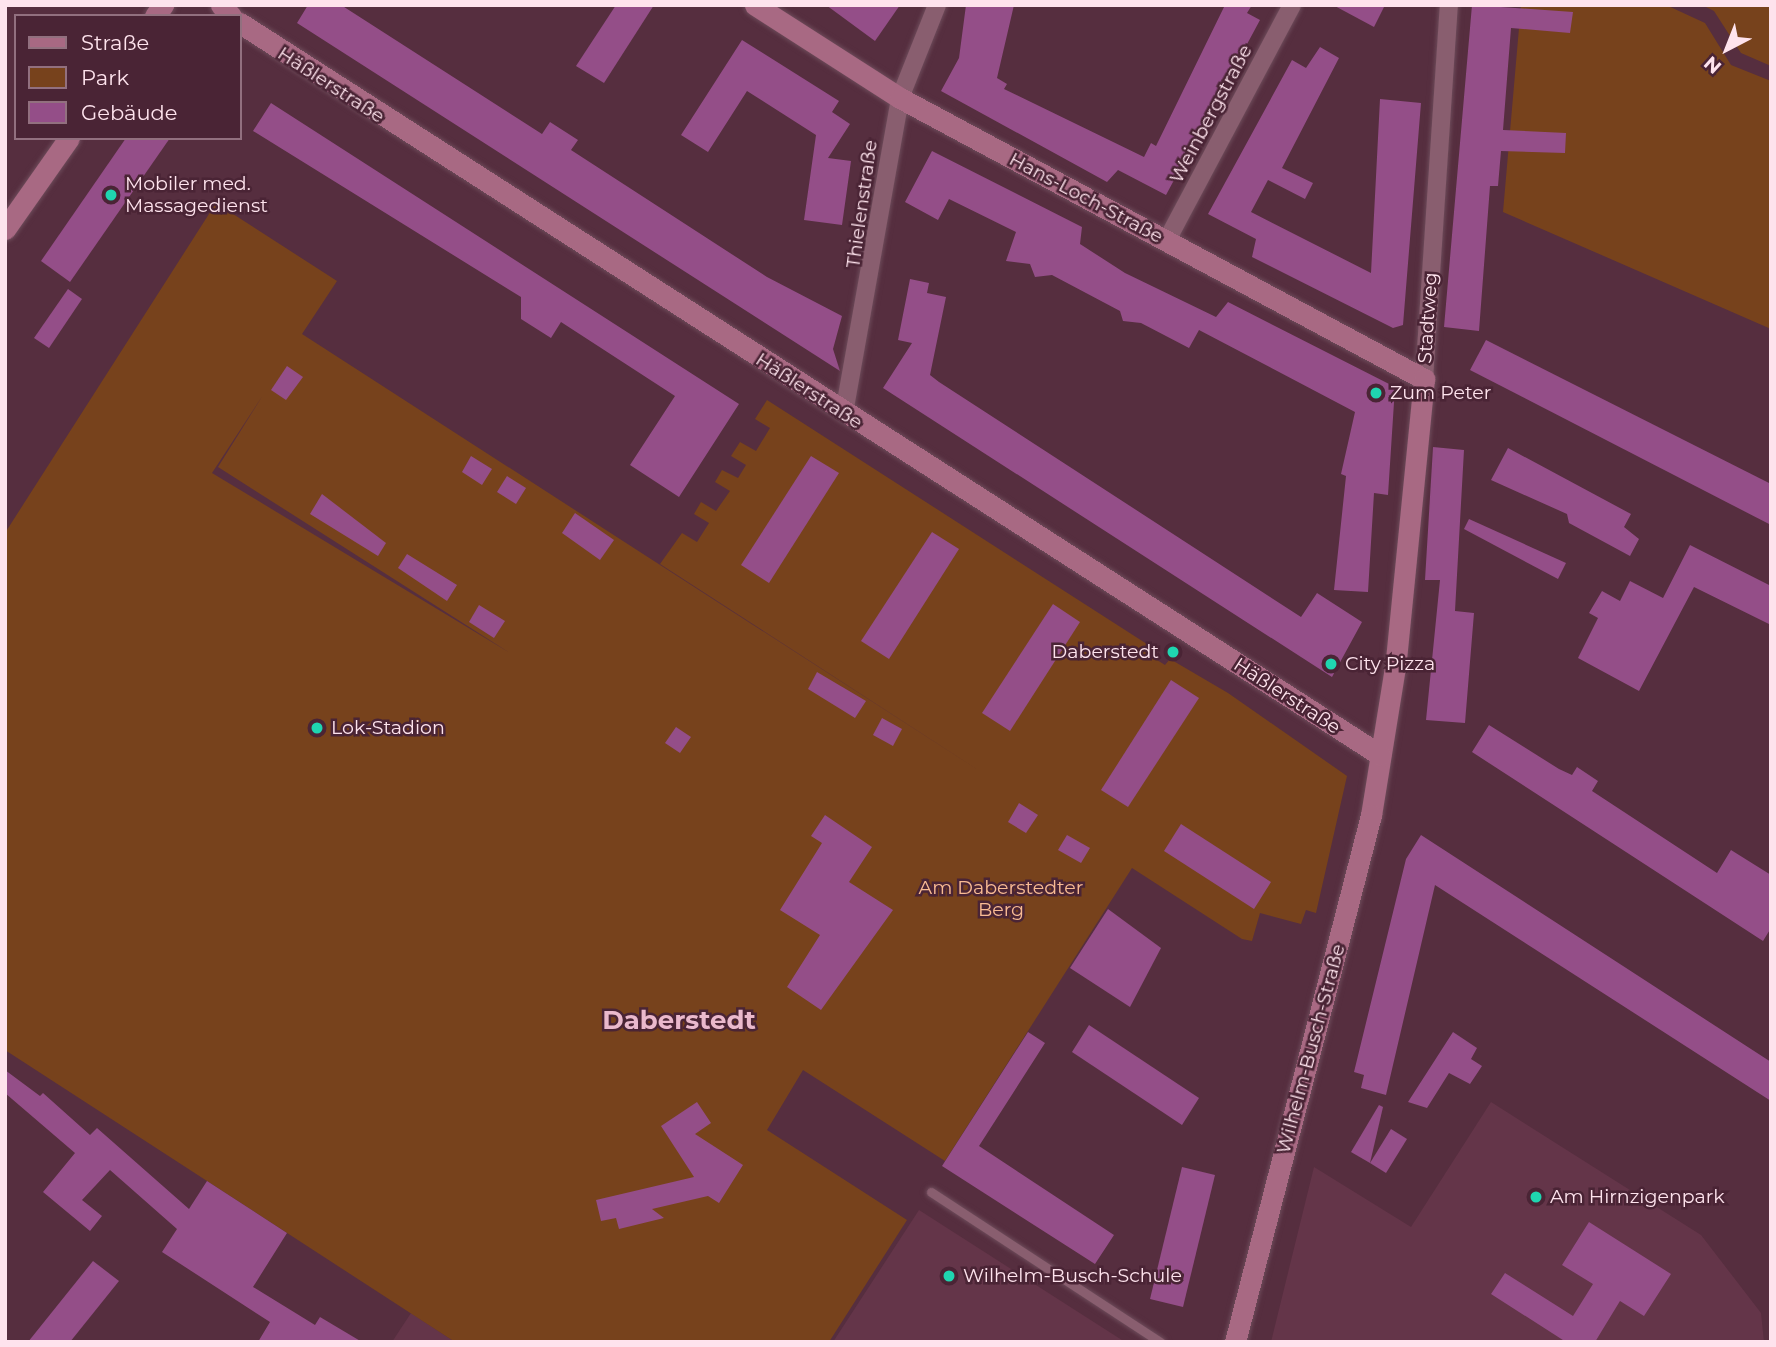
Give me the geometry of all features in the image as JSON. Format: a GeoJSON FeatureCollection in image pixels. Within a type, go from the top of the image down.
{"type":"FeatureCollection","features":[{"type":"Feature","properties":{"kind":"street","name":"Hans-Loch-Straße"},"geometry":{"type":"LineString","coordinates":[[755,5],[900,98],[1423,379]]}},
{"type":"Feature","properties":{"kind":"street","name":"Thielenstraße"},"geometry":{"type":"LineString","coordinates":[[844,413],[900,98],[937,5]]}},
{"type":"Feature","properties":{"kind":"street","name":"Stadtweg"},"geometry":{"type":"LineString","coordinates":[[1380,755],[1396,661],[1423,379],[1449,5]]}},
{"type":"Feature","properties":{"kind":"street","name":"Weinbergstraße"},"geometry":{"type":"LineString","coordinates":[[1166,242],[1287,7]]}},
{"type":"Feature","properties":{"kind":"street","name":"Häßlerstraße"},"geometry":{"type":"LineString","coordinates":[[242,24],[1380,755]]}},
{"type":"Feature","properties":{"kind":"street"},"geometry":{"type":"LineString","coordinates":[[5,229],[68,140]]}},
{"type":"Feature","properties":{"kind":"street","name":"Wilhelm-Busch-Straße"},"geometry":{"type":"LineString","coordinates":[[1235,1342],[1356,879],[1380,755]]}},
{"type":"Feature","properties":{"kind":"lane"},"geometry":{"type":"LineString","coordinates":[[931,1192],[1160,1342]]}},
{"type":"Feature","properties":{"kind":"shaded area","name":"Am Hirnzigenpark"},"geometry":{"type":"Polygon","coordinates":[[[1491,1102],[1701,1235],[1761,1313],[1764,1342],[1271,1342],[1314,1167],[1411,1227],[1491,1102]]]}},
{"type":"Feature","properties":{"kind":"shaded area","name":"Wilhelm-Busch-Schule"},"geometry":{"type":"Polygon","coordinates":[[[919,1210],[1125,1342],[833,1342],[919,1210]]]}},
{"type":"Feature","properties":{"kind":"shaded area"},"geometry":{"type":"Polygon","coordinates":[[[411,1313],[455,1342],[392,1342],[411,1313]]]}},
{"type":"Feature","properties":{"kind":"green space"},"geometry":{"type":"Polygon","coordinates":[[[1521,5],[1666,5],[1705,23],[1731,65],[1771,81],[1771,329],[1503,212],[1521,5]]]}},
{"type":"Feature","properties":{"kind":"green space"},"geometry":{"type":"Polygon","coordinates":[[[1702,5],[1771,5],[1771,66],[1741,53],[1714,11],[1702,5]]]}},
{"type":"Feature","properties":{"kind":"green space","name":"Am Daberstedter Berg"},"geometry":{"type":"Polygon","coordinates":[[[216,203],[337,281],[302,334],[989,777],[660,564],[682,533],[697,542],[709,523],[694,514],[701,502],[716,511],[730,491],[715,482],[722,470],[738,478],[746,465],[731,456],[740,442],[756,451],[770,428],[755,419],[767,400],[1150,646],[1146,653],[1165,665],[1170,659],[1228,693],[1347,776],[1316,913],[1306,910],[1301,924],[1260,913],[1252,941],[1242,939],[1132,868],[945,1161],[803,1070],[767,1130],[907,1220],[829,1342],[455,1342],[5,1050],[5,533],[216,203]],[[263,395],[212,473],[510,653],[218,467],[263,395]]]}},
{"type":"Feature","properties":{"kind":"building"},"geometry":{"type":"Polygon","coordinates":[[[308,5],[341,5],[542,134],[550,122],[578,140],[571,150],[767,277],[842,316],[833,349],[840,371],[297,23],[308,5]]]}},
{"type":"Feature","properties":{"kind":"building"},"geometry":{"type":"Polygon","coordinates":[[[616,5],[654,5],[604,83],[576,66],[616,5]]]}},
{"type":"Feature","properties":{"kind":"building"},"geometry":{"type":"Polygon","coordinates":[[[826,5],[900,5],[875,41],[826,5]]]}},
{"type":"Feature","properties":{"kind":"building"},"geometry":{"type":"Polygon","coordinates":[[[966,5],[1014,5],[997,78],[1007,84],[1004,89],[1144,157],[1151,143],[1156,146],[1225,5],[1252,5],[1247,13],[1260,20],[1166,195],[1118,170],[1107,182],[941,91],[959,58],[966,5]]]}},
{"type":"Feature","properties":{"kind":"building"},"geometry":{"type":"Polygon","coordinates":[[[1333,5],[1385,5],[1374,27],[1333,5]]]}},
{"type":"Feature","properties":{"kind":"building"},"geometry":{"type":"Polygon","coordinates":[[[1472,5],[1573,12],[1570,33],[1511,28],[1503,130],[1566,133],[1565,153],[1501,151],[1498,186],[1490,186],[1479,331],[1444,327],[1472,5]]]}},
{"type":"Feature","properties":{"kind":"building"},"geometry":{"type":"Polygon","coordinates":[[[742,40],[839,101],[832,112],[850,124],[828,158],[851,161],[842,225],[804,220],[816,135],[747,91],[708,152],[681,135],[742,40]]]}},
{"type":"Feature","properties":{"kind":"building"},"geometry":{"type":"Polygon","coordinates":[[[1320,47],[1339,58],[1282,168],[1313,183],[1305,199],[1268,180],[1251,212],[1371,273],[1380,99],[1421,103],[1403,325],[1393,328],[1252,257],[1256,239],[1208,214],[1292,60],[1306,68],[1320,47]]]}},
{"type":"Feature","properties":{"kind":"building"},"geometry":{"type":"Polygon","coordinates":[[[271,103],[739,404],[679,497],[630,465],[675,396],[561,322],[551,338],[521,319],[521,297],[253,131],[271,103]]]}},
{"type":"Feature","properties":{"kind":"building"},"geometry":{"type":"Polygon","coordinates":[[[125,140],[169,140],[70,282],[41,261],[125,140]]]}},
{"type":"Feature","properties":{"kind":"building"},"geometry":{"type":"Polygon","coordinates":[[[932,151],[1082,227],[1080,244],[1125,273],[1216,317],[1228,302],[1395,387],[1388,495],[1374,493],[1368,592],[1334,590],[1346,476],[1341,474],[1355,412],[1199,330],[1189,348],[1141,323],[1123,321],[1120,311],[1052,275],[1035,277],[1030,264],[1006,261],[1016,232],[949,199],[938,220],[905,202],[932,151]]]}},
{"type":"Feature","properties":{"kind":"building"},"geometry":{"type":"Polygon","coordinates":[[[910,279],[929,283],[927,293],[946,297],[930,375],[939,382],[1301,617],[1317,593],[1362,622],[1332,677],[883,388],[912,343],[898,340],[910,279]]]}},
{"type":"Feature","properties":{"kind":"building"},"geometry":{"type":"Polygon","coordinates":[[[68,289],[82,299],[49,348],[34,338],[68,289]]]}},
{"type":"Feature","properties":{"kind":"building"},"geometry":{"type":"Polygon","coordinates":[[[1486,340],[1771,484],[1771,525],[1470,370],[1486,340]]]}},
{"type":"Feature","properties":{"kind":"building"},"geometry":{"type":"Polygon","coordinates":[[[287,366],[303,377],[286,400],[271,390],[287,366]]]}},
{"type":"Feature","properties":{"kind":"building"},"geometry":{"type":"Polygon","coordinates":[[[1433,447],[1464,450],[1455,611],[1474,613],[1465,723],[1426,720],[1440,580],[1425,580],[1433,447]]]}},
{"type":"Feature","properties":{"kind":"building"},"geometry":{"type":"Polygon","coordinates":[[[1508,448],[1631,514],[1624,527],[1639,539],[1630,556],[1569,523],[1567,514],[1491,480],[1508,448]]]}},
{"type":"Feature","properties":{"kind":"building"},"geometry":{"type":"Polygon","coordinates":[[[471,456],[492,469],[482,485],[462,472],[471,456]]]}},
{"type":"Feature","properties":{"kind":"building"},"geometry":{"type":"Polygon","coordinates":[[[811,456],[839,473],[769,583],[741,565],[811,456]]]}},
{"type":"Feature","properties":{"kind":"building"},"geometry":{"type":"Polygon","coordinates":[[[507,476],[526,488],[516,504],[497,492],[507,476]]]}},
{"type":"Feature","properties":{"kind":"building"},"geometry":{"type":"Polygon","coordinates":[[[322,494],[386,543],[378,556],[310,514],[322,494]]]}},
{"type":"Feature","properties":{"kind":"building"},"geometry":{"type":"Polygon","coordinates":[[[575,513],[614,540],[600,560],[562,533],[575,513]]]}},
{"type":"Feature","properties":{"kind":"building"},"geometry":{"type":"Polygon","coordinates":[[[1469,519],[1566,563],[1558,579],[1464,529],[1469,519]]]}},
{"type":"Feature","properties":{"kind":"building"},"geometry":{"type":"Polygon","coordinates":[[[932,532],[959,549],[889,659],[861,641],[932,532]]]}},
{"type":"Feature","properties":{"kind":"building"},"geometry":{"type":"Polygon","coordinates":[[[1690,545],[1771,586],[1771,625],[1694,587],[1639,691],[1578,658],[1598,618],[1589,613],[1602,591],[1620,601],[1630,581],[1663,598],[1690,545]]]}},
{"type":"Feature","properties":{"kind":"building"},"geometry":{"type":"Polygon","coordinates":[[[407,554],[457,585],[447,601],[398,568],[407,554]]]}},
{"type":"Feature","properties":{"kind":"building"},"geometry":{"type":"Polygon","coordinates":[[[1053,604],[1080,622],[1010,731],[982,713],[1053,604]]]}},
{"type":"Feature","properties":{"kind":"building"},"geometry":{"type":"Polygon","coordinates":[[[479,605],[505,621],[494,638],[469,622],[479,605]]]}},
{"type":"Feature","properties":{"kind":"building"},"geometry":{"type":"Polygon","coordinates":[[[817,672],[866,701],[855,718],[808,689],[817,672]]]}},
{"type":"Feature","properties":{"kind":"building"},"geometry":{"type":"Polygon","coordinates":[[[1171,680],[1199,698],[1128,807],[1101,790],[1171,680]]]}},
{"type":"Feature","properties":{"kind":"building"},"geometry":{"type":"Polygon","coordinates":[[[882,718],[902,729],[893,746],[873,735],[882,718]]]}},
{"type":"Feature","properties":{"kind":"building"},"geometry":{"type":"Polygon","coordinates":[[[1489,725],[1559,769],[1572,775],[1577,767],[1598,781],[1592,791],[1717,873],[1731,850],[1771,875],[1771,928],[1763,941],[1472,752],[1489,725]]]}},
{"type":"Feature","properties":{"kind":"building"},"geometry":{"type":"Polygon","coordinates":[[[676,727],[691,737],[680,753],[665,743],[676,727]]]}},
{"type":"Feature","properties":{"kind":"building"},"geometry":{"type":"Polygon","coordinates":[[[1019,803],[1038,815],[1026,833],[1008,822],[1019,803]]]}},
{"type":"Feature","properties":{"kind":"building"},"geometry":{"type":"Polygon","coordinates":[[[825,815],[872,847],[849,882],[893,910],[821,1010],[787,987],[820,935],[780,910],[822,843],[811,836],[825,815]]]}},
{"type":"Feature","properties":{"kind":"building"},"geometry":{"type":"Polygon","coordinates":[[[1181,824],[1271,882],[1254,909],[1164,851],[1181,824]]]}},
{"type":"Feature","properties":{"kind":"building"},"geometry":{"type":"Polygon","coordinates":[[[1067,835],[1090,848],[1081,863],[1058,850],[1067,835]]]}},
{"type":"Feature","properties":{"kind":"building"},"geometry":{"type":"Polygon","coordinates":[[[1421,835],[1771,1062],[1771,1101],[1435,885],[1386,1095],[1361,1088],[1364,1075],[1354,1072],[1406,859],[1421,835]]]}},
{"type":"Feature","properties":{"kind":"building"},"geometry":{"type":"Polygon","coordinates":[[[1108,909],[1161,948],[1130,1007],[1070,968],[1108,909]]]}},
{"type":"Feature","properties":{"kind":"building"},"geometry":{"type":"Polygon","coordinates":[[[1089,1025],[1199,1098],[1182,1125],[1072,1052],[1089,1025]]]}},
{"type":"Feature","properties":{"kind":"building"},"geometry":{"type":"Polygon","coordinates":[[[1028,1032],[1045,1043],[979,1146],[1114,1235],[1095,1264],[942,1166],[1028,1032]]]}},
{"type":"Feature","properties":{"kind":"building"},"geometry":{"type":"Polygon","coordinates":[[[1453,1032],[1477,1048],[1471,1059],[1482,1066],[1470,1084],[1449,1073],[1427,1108],[1408,1102],[1453,1032]]]}},
{"type":"Feature","properties":{"kind":"building"},"geometry":{"type":"Polygon","coordinates":[[[5,1070],[40,1096],[43,1093],[90,1135],[97,1128],[189,1209],[207,1181],[287,1233],[253,1287],[315,1325],[320,1317],[362,1342],[258,1342],[270,1322],[162,1252],[177,1229],[110,1170],[82,1200],[102,1216],[90,1231],[43,1192],[75,1153],[5,1093],[5,1070]]]}},
{"type":"Feature","properties":{"kind":"building"},"geometry":{"type":"Polygon","coordinates":[[[697,1102],[711,1123],[695,1134],[743,1165],[719,1203],[708,1196],[652,1209],[664,1218],[619,1229],[616,1218],[601,1221],[596,1200],[694,1177],[661,1126],[697,1102]]]}},
{"type":"Feature","properties":{"kind":"building"},"geometry":{"type":"Polygon","coordinates":[[[1379,1105],[1383,1107],[1370,1163],[1351,1152],[1379,1105]]]}},
{"type":"Feature","properties":{"kind":"building"},"geometry":{"type":"Polygon","coordinates":[[[1391,1129],[1407,1139],[1386,1173],[1370,1163],[1391,1129]]]}},
{"type":"Feature","properties":{"kind":"building"},"geometry":{"type":"Polygon","coordinates":[[[1182,1167],[1215,1175],[1183,1307],[1150,1299],[1182,1167]]]}},
{"type":"Feature","properties":{"kind":"building"},"geometry":{"type":"Polygon","coordinates":[[[1589,1222],[1671,1274],[1644,1316],[1620,1301],[1595,1342],[1566,1342],[1491,1294],[1505,1273],[1573,1316],[1593,1284],[1562,1265],[1589,1222]]]}},
{"type":"Feature","properties":{"kind":"building"},"geometry":{"type":"Polygon","coordinates":[[[93,1261],[119,1281],[70,1342],[28,1342],[93,1261]]]}},
{"type":"Feature","properties":{"kind":"place","name":"Mobiler med. Massagedienst"},"geometry":{"type":"Point","coordinates":[111,195]}},
{"type":"Feature","properties":{"kind":"place","name":"Zum Peter"},"geometry":{"type":"Point","coordinates":[1376,393]}},
{"type":"Feature","properties":{"kind":"place","name":"Daberstedt"},"geometry":{"type":"Point","coordinates":[1173,652]}},
{"type":"Feature","properties":{"kind":"place","name":"City Pizza"},"geometry":{"type":"Point","coordinates":[1331,664]}},
{"type":"Feature","properties":{"kind":"place","name":"Lok-Stadion"},"geometry":{"type":"Point","coordinates":[317,728]}},
{"type":"Feature","properties":{"kind":"place","name":"Am Hirnzigenpark"},"geometry":{"type":"Point","coordinates":[1536,1197]}},
{"type":"Feature","properties":{"kind":"place","name":"Wilhelm-Busch-Schule"},"geometry":{"type":"Point","coordinates":[949,1276]}},
{"type":"Feature","properties":{"kind":"district","name":"Daberstedt"},"geometry":{"type":"Point","coordinates":[679,1021]}}]}
